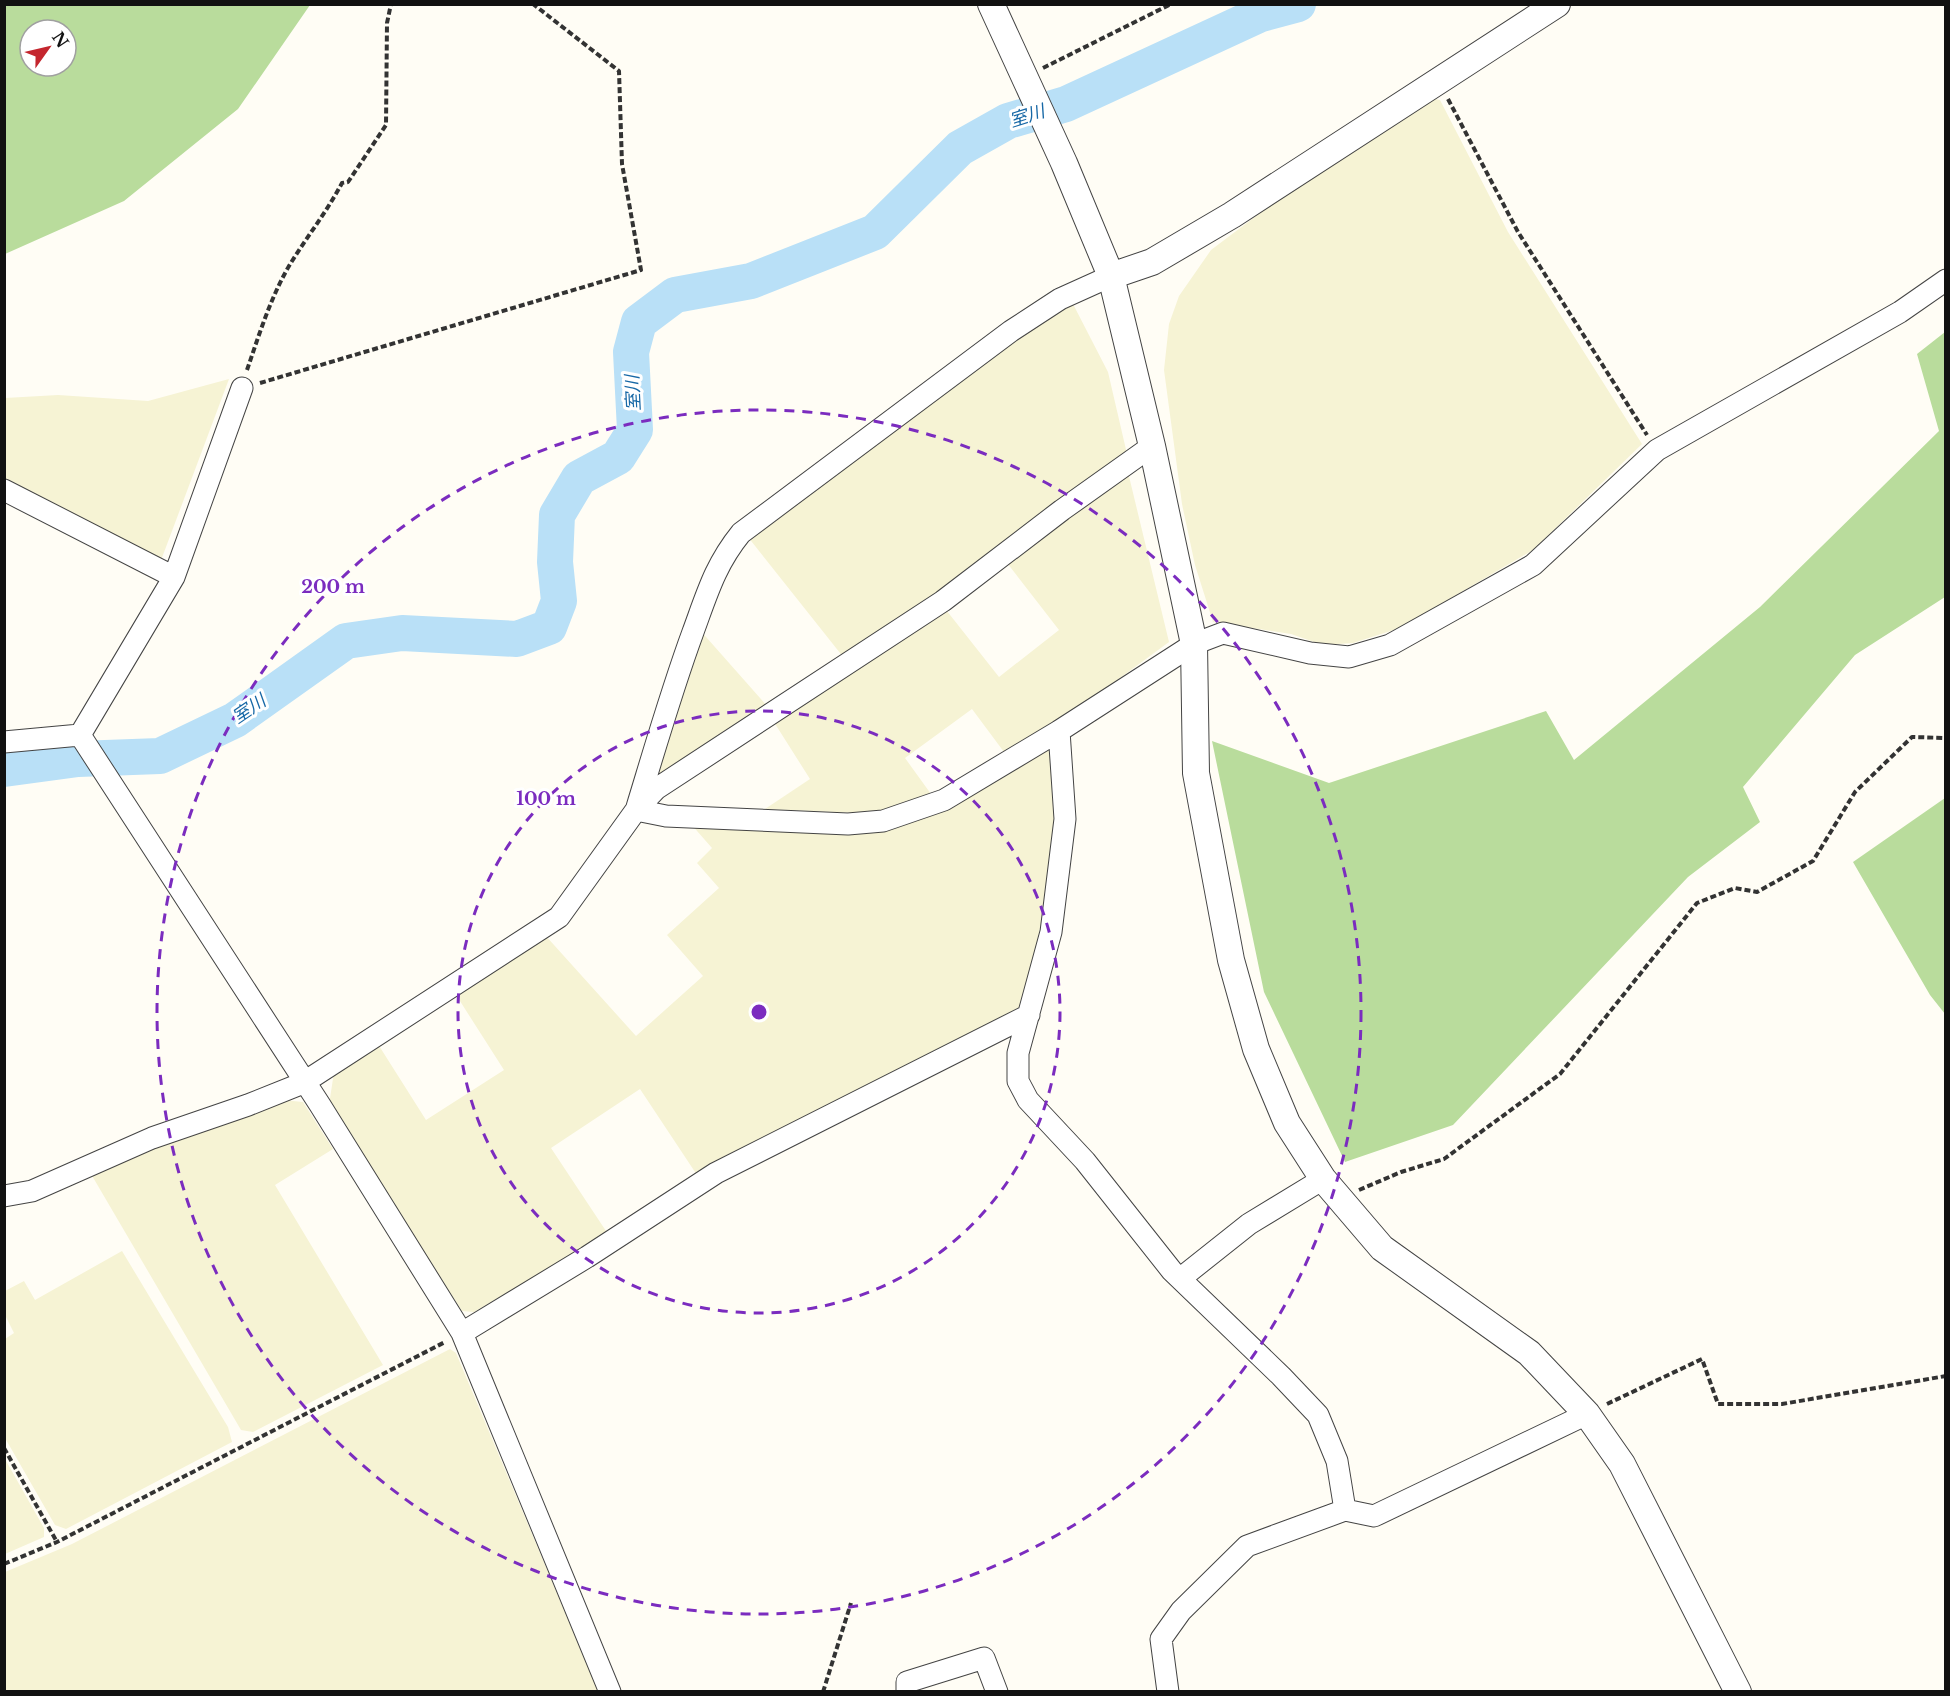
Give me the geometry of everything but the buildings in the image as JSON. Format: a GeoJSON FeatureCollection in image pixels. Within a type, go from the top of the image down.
{"type":"FeatureCollection","features":[{"type":"Feature","properties":{"kind":"street"},"geometry":{"type":"LineString","coordinates":[[991,4],[1064,163],[1111,276],[1152,446],[1194,644],[1196,773],[1231,960],[1256,1049],[1287,1124],[1323,1179],[1382,1248],[1529,1353],[1587,1414],[1622,1464],[1738,1692]]}},
{"type":"Feature","properties":{"kind":"street"},"geometry":{"type":"LineString","coordinates":[[636,810],[683,658],[712,580],[722,556],[741,533],[983,355],[1011,331],[1060,299],[1111,276],[1152,262],[1222,220],[1557,4]]}},
{"type":"Feature","properties":{"kind":"street"},"geometry":{"type":"LineString","coordinates":[[636,810],[666,816],[848,824],[883,821],[944,800],[1194,644],[1223,633],[1310,653],[1349,657],[1390,645],[1533,565],[1657,450],[1900,312],[1946,280]]}},
{"type":"Feature","properties":{"kind":"street"},"geometry":{"type":"LineString","coordinates":[[80,735],[174,577],[242,388]]}},
{"type":"Feature","properties":{"kind":"street"},"geometry":{"type":"LineString","coordinates":[[4,1196],[32,1191],[152,1138],[248,1105],[303,1083],[559,917],[636,810],[656,789],[943,601],[1062,510],[1152,446]]}},
{"type":"Feature","properties":{"kind":"street"},"geometry":{"type":"LineString","coordinates":[[4,490],[174,577]]}},
{"type":"Feature","properties":{"kind":"street"},"geometry":{"type":"LineString","coordinates":[[1059,730],[1065,819],[1051,932],[1018,1053],[1018,1081],[1028,1100],[1084,1161],[1172,1271],[1318,1415],[1337,1461],[1345,1510]]}},
{"type":"Feature","properties":{"kind":"street"},"geometry":{"type":"LineString","coordinates":[[4,742],[80,735]]}},
{"type":"Feature","properties":{"kind":"street"},"geometry":{"type":"LineString","coordinates":[[80,735],[303,1083],[320,1105],[462,1333],[609,1692]]}},
{"type":"Feature","properties":{"kind":"street"},"geometry":{"type":"LineString","coordinates":[[462,1333],[587,1257],[716,1173],[1029,1015]]}},
{"type":"Feature","properties":{"kind":"street"},"geometry":{"type":"LineString","coordinates":[[1181,1278],[1250,1224],[1323,1179]]}},
{"type":"Feature","properties":{"kind":"street"},"geometry":{"type":"LineString","coordinates":[[1168,1692],[1161,1639],[1181,1611],[1247,1546],[1345,1510],[1374,1516],[1587,1414]]}},
{"type":"Feature","properties":{"kind":"street"},"geometry":{"type":"LineString","coordinates":[[907,1692],[907,1682],[984,1658],[997,1692]]}},
{"type":"Feature","properties":{"kind":"path"},"geometry":{"type":"LineString","coordinates":[[242,388],[266,314],[289,267],[325,215],[342,183],[348,182],[386,125],[387,23],[391,4]]}},
{"type":"Feature","properties":{"kind":"path"},"geometry":{"type":"LineString","coordinates":[[242,388],[641,270],[622,164],[619,71],[533,4]]}},
{"type":"Feature","properties":{"kind":"path"},"geometry":{"type":"LineString","coordinates":[[1024,77],[1171,4]]}},
{"type":"Feature","properties":{"kind":"path"},"geometry":{"type":"LineString","coordinates":[[1438,79],[1518,232],[1657,450]]}},
{"type":"Feature","properties":{"kind":"path"},"geometry":{"type":"LineString","coordinates":[[1355,1192],[1401,1172],[1443,1159],[1560,1074],[1697,903],[1735,888],[1756,892],[1813,861],[1855,792],[1912,737],[1946,738]]}},
{"type":"Feature","properties":{"kind":"path"},"geometry":{"type":"LineString","coordinates":[[4,1564],[57,1542],[462,1333]]}},
{"type":"Feature","properties":{"kind":"path"},"geometry":{"type":"LineString","coordinates":[[1587,1414],[1702,1359],[1718,1404],[1782,1404],[1946,1376]]}},
{"type":"Feature","properties":{"kind":"path"},"geometry":{"type":"LineString","coordinates":[[4,1448],[57,1542]]}},
{"type":"Feature","properties":{"kind":"path"},"geometry":{"type":"LineString","coordinates":[[823,1692],[851,1603]]}},
{"type":"Feature","properties":{"kind":"shaded area"},"geometry":{"type":"Polygon","coordinates":[[[1430,98],[1440,100],[1508,232],[1642,444],[1533,550],[1400,628],[1353,643],[1323,645],[1291,634],[1213,622],[1195,565],[1182,504],[1164,370],[1169,324],[1179,296],[1211,250],[1304,180],[1430,98]]]}},
{"type":"Feature","properties":{"kind":"shaded area"},"geometry":{"type":"Polygon","coordinates":[[[1073,304],[1108,372],[1127,454],[940,596],[844,658],[748,537],[816,481],[1064,307],[1073,304]]]}},
{"type":"Feature","properties":{"kind":"shaded area"},"geometry":{"type":"Polygon","coordinates":[[[229,379],[160,563],[5,481],[5,398],[58,395],[148,401],[229,379]]]}},
{"type":"Feature","properties":{"kind":"shaded area"},"geometry":{"type":"Polygon","coordinates":[[[1127,468],[1169,642],[1079,708],[1004,752],[972,709],[905,758],[931,794],[881,814],[765,809],[810,779],[772,719],[943,606],[999,677],[1059,630],[1004,559],[1127,468]]]}},
{"type":"Feature","properties":{"kind":"shaded area"},"geometry":{"type":"Polygon","coordinates":[[[699,629],[768,707],[651,782],[699,629]]]}},
{"type":"Feature","properties":{"kind":"shaded area"},"geometry":{"type":"Polygon","coordinates":[[[1049,746],[1059,789],[1057,849],[1023,1007],[697,1175],[640,1089],[551,1148],[608,1234],[474,1312],[462,1311],[329,1105],[334,1072],[376,1041],[426,1120],[504,1070],[451,987],[545,935],[636,1036],[703,976],[667,935],[719,888],[697,863],[712,848],[690,823],[884,830],[1049,746]]]}},
{"type":"Feature","properties":{"kind":"shaded area"},"geometry":{"type":"Polygon","coordinates":[[[282,1100],[303,1102],[333,1149],[275,1185],[383,1365],[253,1432],[241,1430],[91,1174],[92,1170],[282,1100]]]}},
{"type":"Feature","properties":{"kind":"shaded area"},"geometry":{"type":"Polygon","coordinates":[[[122,1251],[228,1427],[232,1442],[66,1529],[55,1525],[5,1438],[5,1339],[14,1333],[5,1315],[5,1291],[24,1281],[35,1300],[122,1251]]]}},
{"type":"Feature","properties":{"kind":"shaded area"},"geometry":{"type":"Polygon","coordinates":[[[450,1349],[456,1353],[598,1691],[5,1691],[5,1572],[72,1544],[450,1349]]]}},
{"type":"Feature","properties":{"kind":"shaded area"},"geometry":{"type":"Polygon","coordinates":[[[5,1459],[44,1528],[44,1537],[5,1554],[5,1459]]]}},
{"type":"Feature","properties":{"kind":"green space"},"geometry":{"type":"Polygon","coordinates":[[[5,4],[310,4],[238,109],[124,201],[5,254],[5,4]]]}},
{"type":"Feature","properties":{"kind":"green space"},"geometry":{"type":"Polygon","coordinates":[[[1945,332],[1945,597],[1855,655],[1743,787],[1760,822],[1688,877],[1453,1125],[1345,1162],[1264,992],[1212,741],[1329,783],[1546,711],[1574,760],[1760,607],[1939,431],[1917,354],[1945,332]]]}},
{"type":"Feature","properties":{"kind":"green space"},"geometry":{"type":"Polygon","coordinates":[[[1945,798],[1945,1014],[1930,995],[1853,862],[1945,798]]]}},
{"type":"Feature","properties":{"kind":"waterway","name":"室川"},"geometry":{"type":"LineString","coordinates":[[4,769],[78,759],[160,756],[235,720],[346,641],[402,633],[517,639],[549,627],[559,601],[555,562],[557,515],[579,478],[618,457],[635,430],[631,352],[639,322],[675,295],[751,281],[875,232],[960,148],[1008,121],[1066,104],[1261,14],[1298,4]]}}]}
